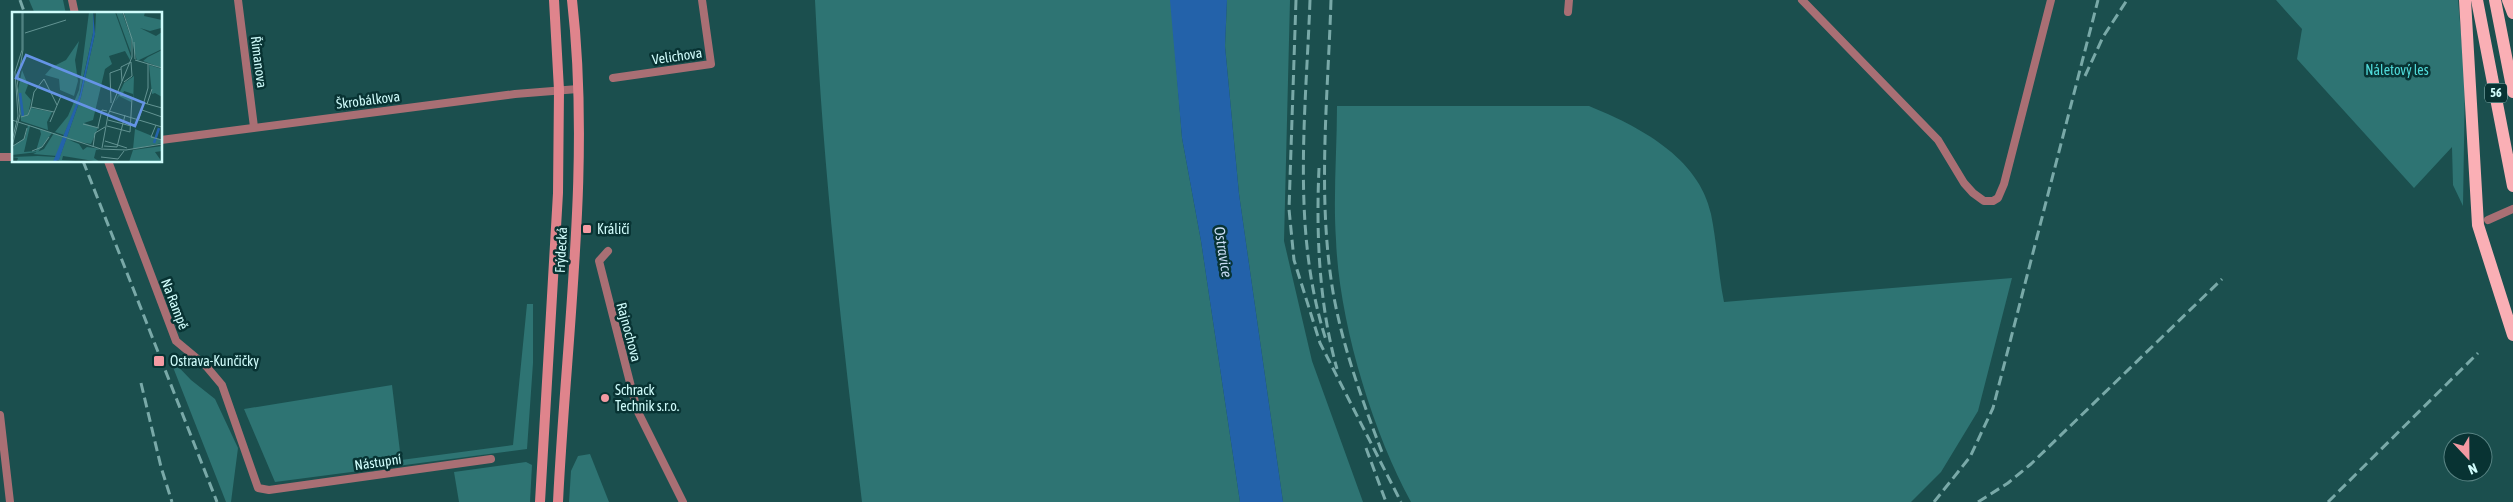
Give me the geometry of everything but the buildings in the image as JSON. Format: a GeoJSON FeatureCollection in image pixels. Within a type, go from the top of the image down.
{"type":"FeatureCollection","features":[{"type":"Feature","properties":{"kind":"highway"},"geometry":{"type":"LineString","coordinates":[[2465,0],[2473,167],[2478,225],[2513,335]]}},
{"type":"Feature","properties":{"kind":"highway","name":"56"},"geometry":{"type":"LineString","coordinates":[[2477,0],[2513,186]]}},
{"type":"Feature","properties":{"kind":"highway","name":"56"},"geometry":{"type":"LineString","coordinates":[[2495,0],[2513,92]]}},
{"type":"Feature","properties":{"kind":"highway"},"geometry":{"type":"LineString","coordinates":[[2508,0],[2513,13]]}},
{"type":"Feature","properties":{"kind":"main road","name":"Frýdecká"},"geometry":{"type":"LineString","coordinates":[[540,502],[558,193],[559,90],[554,0]]}},
{"type":"Feature","properties":{"kind":"main road","name":"Frýdecká"},"geometry":{"type":"LineString","coordinates":[[558,502],[578,191],[578,89],[572,0]]}},
{"type":"Feature","properties":{"kind":"street","name":"Římanova"},"geometry":{"type":"LineString","coordinates":[[238,0],[254,127]]}},
{"type":"Feature","properties":{"kind":"street","name":"Velichova"},"geometry":{"type":"LineString","coordinates":[[613,78],[711,64],[702,0]]}},
{"type":"Feature","properties":{"kind":"street"},"geometry":{"type":"LineString","coordinates":[[1568,12],[1569,0]]}},
{"type":"Feature","properties":{"kind":"street"},"geometry":{"type":"LineString","coordinates":[[1802,0],[1938,140],[1968,188],[1980,199],[1990,201],[1998,198],[2004,184],[2050,0]]}},
{"type":"Feature","properties":{"kind":"street","name":"Škrobálkova"},"geometry":{"type":"LineString","coordinates":[[162,140],[254,127],[578,89]]}},
{"type":"Feature","properties":{"kind":"street","name":"Na Rampě"},"geometry":{"type":"LineString","coordinates":[[108,162],[176,341],[206,366],[222,385],[258,488],[269,490]]}},
{"type":"Feature","properties":{"kind":"street"},"geometry":{"type":"LineString","coordinates":[[2488,220],[2513,209]]}},
{"type":"Feature","properties":{"kind":"street","name":"Rajnochova"},"geometry":{"type":"LineString","coordinates":[[608,251],[599,261],[637,410],[683,502]]}},
{"type":"Feature","properties":{"kind":"street"},"geometry":{"type":"LineString","coordinates":[[0,416],[10,502]]}},
{"type":"Feature","properties":{"kind":"street","name":"Nástupní"},"geometry":{"type":"LineString","coordinates":[[269,490],[491,459]]}},
{"type":"Feature","properties":{"kind":"green space"},"geometry":{"type":"Polygon","coordinates":[[[29,0],[63,0],[66,12],[34,12],[29,0]]]}},
{"type":"Feature","properties":{"kind":"green space"},"geometry":{"type":"Polygon","coordinates":[[[815,0],[1171,0],[1182,138],[1201,241],[1240,502],[862,502],[840,314],[828,189],[815,0]]]}},
{"type":"Feature","properties":{"kind":"green space"},"geometry":{"type":"Polygon","coordinates":[[[1227,0],[1290,0],[1284,241],[1312,361],[1363,502],[1283,502],[1239,194],[1225,46],[1227,0]]]}},
{"type":"Feature","properties":{"kind":"green space","name":"Náletový les"},"geometry":{"type":"Polygon","coordinates":[[[2276,0],[2458,0],[2465,79],[2463,206],[2453,185],[2452,147],[2414,188],[2297,59],[2302,29],[2276,0]]]}},
{"type":"Feature","properties":{"kind":"green space"},"geometry":{"type":"Polygon","coordinates":[[[1337,106],[1589,106],[1627,123],[1664,146],[1680,160],[1694,176],[1704,194],[1711,214],[1724,302],[2012,278],[1978,411],[1941,472],[1911,502],[1411,502],[1383,443],[1371,409],[1360,375],[1344,305],[1338,272],[1335,223],[1337,106]]]}},
{"type":"Feature","properties":{"kind":"green space"},"geometry":{"type":"Polygon","coordinates":[[[527,304],[533,304],[533,363],[527,449],[275,482],[244,409],[392,385],[401,460],[513,445],[527,304]]]}},
{"type":"Feature","properties":{"kind":"green space"},"geometry":{"type":"Polygon","coordinates":[[[169,357],[191,380],[215,399],[238,448],[231,502],[226,502],[169,357]]]}},
{"type":"Feature","properties":{"kind":"green space"},"geometry":{"type":"Polygon","coordinates":[[[590,454],[609,502],[569,502],[571,471],[578,456],[590,454]]]}},
{"type":"Feature","properties":{"kind":"green space"},"geometry":{"type":"Polygon","coordinates":[[[526,462],[532,465],[530,502],[459,502],[454,472],[526,462]]]}},
{"type":"Feature","properties":{"kind":"water","name":"Ostravice"},"geometry":{"type":"Polygon","coordinates":[[[1170,0],[1227,0],[1225,46],[1239,194],[1283,502],[1240,502],[1201,241],[1182,138],[1170,0]]]}},
{"type":"Feature","properties":{"kind":"railway"},"geometry":{"type":"LineString","coordinates":[[20,0],[24,12]]}},
{"type":"Feature","properties":{"kind":"railway"},"geometry":{"type":"LineString","coordinates":[[1296,0],[1289,209],[1294,260],[1320,343],[1401,502]]}},
{"type":"Feature","properties":{"kind":"railway"},"geometry":{"type":"LineString","coordinates":[[1310,0],[1303,172],[1308,257],[1315,299],[1326,340]]}},
{"type":"Feature","properties":{"kind":"railway"},"geometry":{"type":"LineString","coordinates":[[1331,0],[1325,146],[1328,256],[1342,334],[1361,395],[1383,455]]}},
{"type":"Feature","properties":{"kind":"railway"},"geometry":{"type":"LineString","coordinates":[[1934,502],[1970,457],[1993,408],[2098,0]]}},
{"type":"Feature","properties":{"kind":"railway"},"geometry":{"type":"LineString","coordinates":[[2085,76],[2103,37],[2127,0]]}},
{"type":"Feature","properties":{"kind":"railway"},"geometry":{"type":"LineString","coordinates":[[83,162],[217,502]]}},
{"type":"Feature","properties":{"kind":"railway"},"geometry":{"type":"LineString","coordinates":[[1319,168],[1320,269],[1326,320],[1337,369]]}},
{"type":"Feature","properties":{"kind":"railway"},"geometry":{"type":"LineString","coordinates":[[1978,502],[2008,483],[2031,464],[2222,279]]}},
{"type":"Feature","properties":{"kind":"railway"},"geometry":{"type":"LineString","coordinates":[[2328,502],[2478,353]]}},
{"type":"Feature","properties":{"kind":"railway"},"geometry":{"type":"LineString","coordinates":[[141,383],[161,467],[172,502]]}},
{"type":"Feature","properties":{"kind":"railway"},"geometry":{"type":"LineString","coordinates":[[1366,448],[1386,502]]}},
{"type":"Feature","properties":{"kind":"place","name":"Králičí"},"geometry":{"type":"Point","coordinates":[587,229]}},
{"type":"Feature","properties":{"kind":"place","name":"Ostrava-Kunčičky"},"geometry":{"type":"Point","coordinates":[159,361]}},
{"type":"Feature","properties":{"kind":"place","name":"Schrack Technik s.r.o."},"geometry":{"type":"Point","coordinates":[605,398]}}]}
